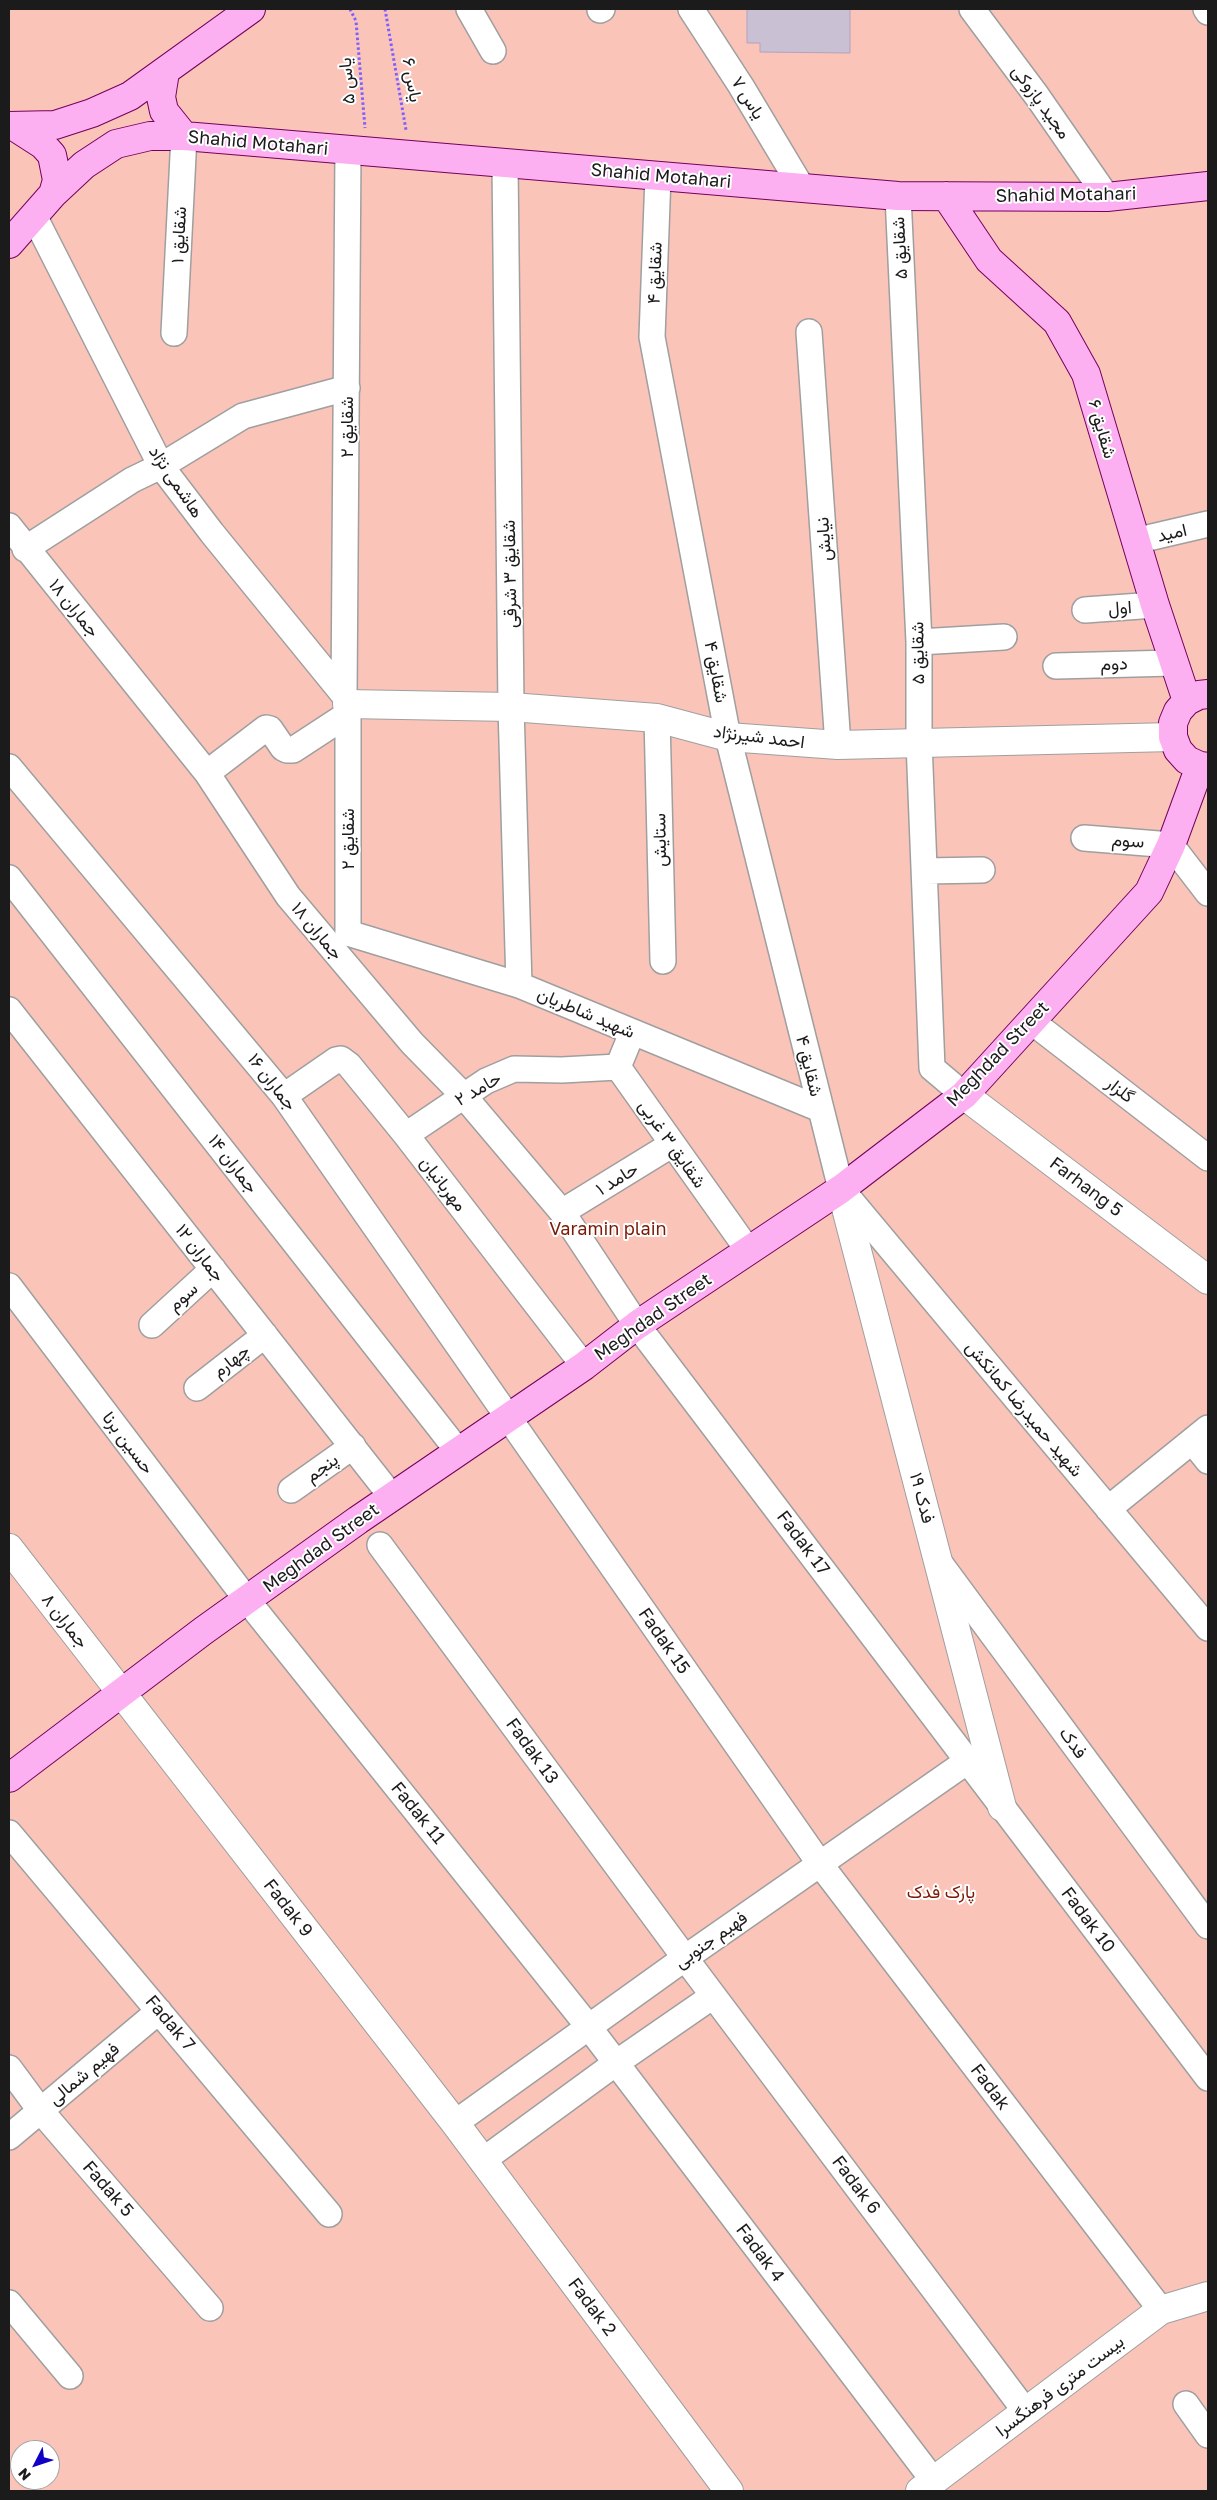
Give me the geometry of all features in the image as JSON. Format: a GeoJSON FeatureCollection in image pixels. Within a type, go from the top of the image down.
{"type":"FeatureCollection","features":[{"type":"Feature","properties":{"kind":"main road"},"geometry":{"type":"LineString","coordinates":[[12,126],[55,125],[92,113],[130,96],[251,9]]}},
{"type":"Feature","properties":{"kind":"main road"},"geometry":{"type":"LineString","coordinates":[[165,72],[161,97],[164,111],[184,136]]}},
{"type":"Feature","properties":{"kind":"main road"},"geometry":{"type":"LineString","coordinates":[[9,244],[53,194],[57,180],[52,155],[43,145],[12,126]]}},
{"type":"Feature","properties":{"kind":"main road","name":"Shahid Motahari"},"geometry":{"type":"LineString","coordinates":[[53,194],[84,165],[116,144],[150,136],[184,136],[898,196],[1107,197],[1208,186]]}},
{"type":"Feature","properties":{"kind":"main road","name":"شقایق ۶"},"geometry":{"type":"LineString","coordinates":[[946,196],[989,260],[1057,322],[1086,374],[1173,663],[1198,697]]}},
{"type":"Feature","properties":{"kind":"main road"},"geometry":{"type":"LineString","coordinates":[[1198,697],[1178,711],[1173,723],[1173,737],[1178,750],[1188,760],[1204,766]]}},
{"type":"Feature","properties":{"kind":"main road","name":"Meghdad Street"},"geometry":{"type":"LineString","coordinates":[[9,1778],[248,1600],[392,1497],[584,1366],[637,1326],[841,1189],[964,1095],[1149,892],[1204,766]]}},
{"type":"Feature","properties":{"kind":"street"},"geometry":{"type":"LineString","coordinates":[[469,9],[493,51]]}},
{"type":"Feature","properties":{"kind":"street","name":"یاس ۷"},"geometry":{"type":"LineString","coordinates":[[691,9],[741,86],[802,188]]}},
{"type":"Feature","properties":{"kind":"street","name":"مجید پازوکی"},"geometry":{"type":"LineString","coordinates":[[972,9],[1037,96],[1107,197]]}},
{"type":"Feature","properties":{"kind":"street","name":"شقایق ۱"},"geometry":{"type":"LineString","coordinates":[[174,333],[184,136]]}},
{"type":"Feature","properties":{"kind":"street","name":"شقایق ۲"},"geometry":{"type":"LineString","coordinates":[[340,941],[347,705],[347,388],[357,151]]}},
{"type":"Feature","properties":{"kind":"street","name":"شقایق ۳ شرقی"},"geometry":{"type":"LineString","coordinates":[[505,163],[511,707],[519,985]]}},
{"type":"Feature","properties":{"kind":"street","name":"شقایق ۴"},"geometry":{"type":"LineString","coordinates":[[658,176],[652,337],[728,737],[841,1189]]}},
{"type":"Feature","properties":{"kind":"street","name":"شقایق ۵"},"geometry":{"type":"LineString","coordinates":[[898,196],[919,642],[919,742],[932,1068],[964,1095]]}},
{"type":"Feature","properties":{"kind":"street","name":"هاشمی نژاد"},"geometry":{"type":"LineString","coordinates":[[34,216],[161,466],[347,705]]}},
{"type":"Feature","properties":{"kind":"street","name":"نیایش"},"geometry":{"type":"LineString","coordinates":[[809,332],[838,745]]}},
{"type":"Feature","properties":{"kind":"street"},"geometry":{"type":"LineString","coordinates":[[25,549],[132,480],[161,466],[243,416],[347,388]]}},
{"type":"Feature","properties":{"kind":"street","name":"امید"},"geometry":{"type":"LineString","coordinates":[[1135,541],[1208,524]]}},
{"type":"Feature","properties":{"kind":"street","name":"جماران ۱۸"},"geometry":{"type":"LineString","coordinates":[[9,526],[25,549],[207,773],[288,896],[340,941],[412,1043],[463,1095],[562,1212],[637,1326]]}},
{"type":"Feature","properties":{"kind":"street","name":"اول"},"geometry":{"type":"LineString","coordinates":[[1085,610],[1155,605]]}},
{"type":"Feature","properties":{"kind":"street"},"geometry":{"type":"LineString","coordinates":[[919,642],[1004,637]]}},
{"type":"Feature","properties":{"kind":"street","name":"دوم"},"geometry":{"type":"LineString","coordinates":[[1056,666],[1173,663]]}},
{"type":"Feature","properties":{"kind":"street"},"geometry":{"type":"LineString","coordinates":[[207,773],[266,728],[270,730],[283,748],[293,750],[347,705]]}},
{"type":"Feature","properties":{"kind":"street","name":"احمد شیرنژاد"},"geometry":{"type":"LineString","coordinates":[[347,705],[511,707],[657,718],[728,737],[838,745],[1173,737]]}},
{"type":"Feature","properties":{"kind":"street","name":"ستایش"},"geometry":{"type":"LineString","coordinates":[[657,718],[662,962]]}},
{"type":"Feature","properties":{"kind":"street","name":"جماران ۱۶"},"geometry":{"type":"LineString","coordinates":[[9,767],[284,1096],[508,1418]]}},
{"type":"Feature","properties":{"kind":"street","name":"سوم"},"geometry":{"type":"LineString","coordinates":[[1084,838],[1171,844]]}},
{"type":"Feature","properties":{"kind":"street"},"geometry":{"type":"LineString","coordinates":[[1171,844],[1208,893]]}},
{"type":"Feature","properties":{"kind":"street"},"geometry":{"type":"LineString","coordinates":[[925,871],[982,870]]}},
{"type":"Feature","properties":{"kind":"street","name":"جماران ۱۴"},"geometry":{"type":"LineString","coordinates":[[9,878],[458,1451]]}},
{"type":"Feature","properties":{"kind":"street","name":"شهید شاطریان"},"geometry":{"type":"LineString","coordinates":[[340,941],[519,985],[820,1109]]}},
{"type":"Feature","properties":{"kind":"street","name":"جماران ۱۲"},"geometry":{"type":"LineString","coordinates":[[9,1010],[392,1497]]}},
{"type":"Feature","properties":{"kind":"street","name":"گلزار"},"geometry":{"type":"LineString","coordinates":[[1031,1021],[1208,1158]]}},
{"type":"Feature","properties":{"kind":"street"},"geometry":{"type":"LineString","coordinates":[[618,1067],[632,1033]]}},
{"type":"Feature","properties":{"kind":"street","name":"مهربانیان"},"geometry":{"type":"LineString","coordinates":[[284,1096],[336,1060],[341,1059],[349,1065],[406,1135],[584,1366]]}},
{"type":"Feature","properties":{"kind":"street","name":"حامد ۲"},"geometry":{"type":"LineString","coordinates":[[406,1135],[463,1095],[486,1081],[514,1069],[562,1070],[618,1067]]}},
{"type":"Feature","properties":{"kind":"street","name":"شقایق ۳ غربی"},"geometry":{"type":"LineString","coordinates":[[618,1067],[671,1145],[748,1250]]}},
{"type":"Feature","properties":{"kind":"street","name":"Farhang 5"},"geometry":{"type":"LineString","coordinates":[[964,1095],[1208,1280]]}},
{"type":"Feature","properties":{"kind":"street","name":"حامد ۱"},"geometry":{"type":"LineString","coordinates":[[562,1212],[671,1145]]}},
{"type":"Feature","properties":{"kind":"street","name":"شهید حمیدرضا کمانکش"},"geometry":{"type":"LineString","coordinates":[[841,1189],[1208,1628]]}},
{"type":"Feature","properties":{"kind":"street","name":"فدک ۱۹"},"geometry":{"type":"LineString","coordinates":[[841,1189],[1002,1807]]}},
{"type":"Feature","properties":{"kind":"street","name":"سوم"},"geometry":{"type":"LineString","coordinates":[[152,1325],[213,1270]]}},
{"type":"Feature","properties":{"kind":"street","name":"حسین برنا"},"geometry":{"type":"LineString","coordinates":[[9,1286],[248,1600]]}},
{"type":"Feature","properties":{"kind":"street","name":"Fadak 17"},"geometry":{"type":"LineString","coordinates":[[637,1326],[969,1760]]}},
{"type":"Feature","properties":{"kind":"street","name":"چهارم"},"geometry":{"type":"LineString","coordinates":[[197,1388],[265,1335]]}},
{"type":"Feature","properties":{"kind":"street","name":"Fadak 15"},"geometry":{"type":"LineString","coordinates":[[508,1418],[820,1864]]}},
{"type":"Feature","properties":{"kind":"street"},"geometry":{"type":"LineString","coordinates":[[1108,1509],[1200,1435],[1208,1461]]}},
{"type":"Feature","properties":{"kind":"street","name":"پنجم"},"geometry":{"type":"LineString","coordinates":[[291,1490],[352,1446]]}},
{"type":"Feature","properties":{"kind":"street","name":"Fadak 13"},"geometry":{"type":"LineString","coordinates":[[380,1545],[685,1958]]}},
{"type":"Feature","properties":{"kind":"street","name":"جماران ۸"},"geometry":{"type":"LineString","coordinates":[[9,1548],[122,1693]]}},
{"type":"Feature","properties":{"kind":"street","name":"فدک"},"geometry":{"type":"LineString","coordinates":[[938,1560],[1208,1926]]}},
{"type":"Feature","properties":{"kind":"street","name":"Fadak 11"},"geometry":{"type":"LineString","coordinates":[[248,1600],[588,2026]]}},
{"type":"Feature","properties":{"kind":"street","name":"Fadak 9"},"geometry":{"type":"LineString","coordinates":[[122,1693],[455,2123]]}},
{"type":"Feature","properties":{"kind":"street","name":"Fadak 10"},"geometry":{"type":"LineString","coordinates":[[969,1760],[1002,1807],[1208,2078]]}},
{"type":"Feature","properties":{"kind":"street","name":"فهیم جنوبی"},"geometry":{"type":"LineString","coordinates":[[455,2123],[588,2026],[969,1760]]}},
{"type":"Feature","properties":{"kind":"street","name":"Fadak 7"},"geometry":{"type":"LineString","coordinates":[[9,1833],[329,2214]]}},
{"type":"Feature","properties":{"kind":"street","name":"Fadak"},"geometry":{"type":"LineString","coordinates":[[820,1864],[1161,2310]]}},
{"type":"Feature","properties":{"kind":"street","name":"Fadak 6"},"geometry":{"type":"LineString","coordinates":[[685,1958],[1026,2412]]}},
{"type":"Feature","properties":{"kind":"street"},"geometry":{"type":"LineString","coordinates":[[482,2160],[616,2063],[713,1996]]}},
{"type":"Feature","properties":{"kind":"street","name":"فهیم شمالی"},"geometry":{"type":"LineString","coordinates":[[9,2137],[159,2010]]}},
{"type":"Feature","properties":{"kind":"street","name":"Fadak 4"},"geometry":{"type":"LineString","coordinates":[[588,2026],[926,2486]]}},
{"type":"Feature","properties":{"kind":"street","name":"Fadak 5"},"geometry":{"type":"LineString","coordinates":[[9,2068],[40,2110],[210,2308]]}},
{"type":"Feature","properties":{"kind":"street","name":"Fadak 2"},"geometry":{"type":"LineString","coordinates":[[455,2123],[728,2491]]}},
{"type":"Feature","properties":{"kind":"street","name":"بیست متری فرهنگسرا"},"geometry":{"type":"LineString","coordinates":[[926,2486],[1161,2310],[1208,2296]]}},
{"type":"Feature","properties":{"kind":"street"},"geometry":{"type":"LineString","coordinates":[[9,2303],[70,2376]]}},
{"type":"Feature","properties":{"kind":"street"},"geometry":{"type":"LineString","coordinates":[[1186,2404],[1208,2435]]}},
{"type":"Feature","properties":{"kind":"path","name":"یاس ۵"},"geometry":{"type":"LineString","coordinates":[[350,9],[356,21],[357,151]]}},
{"type":"Feature","properties":{"kind":"path","name":"یاس ۶"},"geometry":{"type":"LineString","coordinates":[[385,9],[411,155]]}},
{"type":"Feature","properties":{"kind":"green space","name":"Varamin plain"},"geometry":{"type":"Polygon","coordinates":[[[9,9],[1208,9],[1208,2491],[9,2491],[9,9]]]}},
{"type":"Feature","properties":{"kind":"building"},"geometry":{"type":"Polygon","coordinates":[[[747,9],[850,9],[850,53],[760,52],[760,43],[747,43],[747,9]]]}},
{"type":"Feature","properties":{"kind":"park label","name":"پارک فدک"},"geometry":{"type":"Point","coordinates":[941,1892]}}]}
